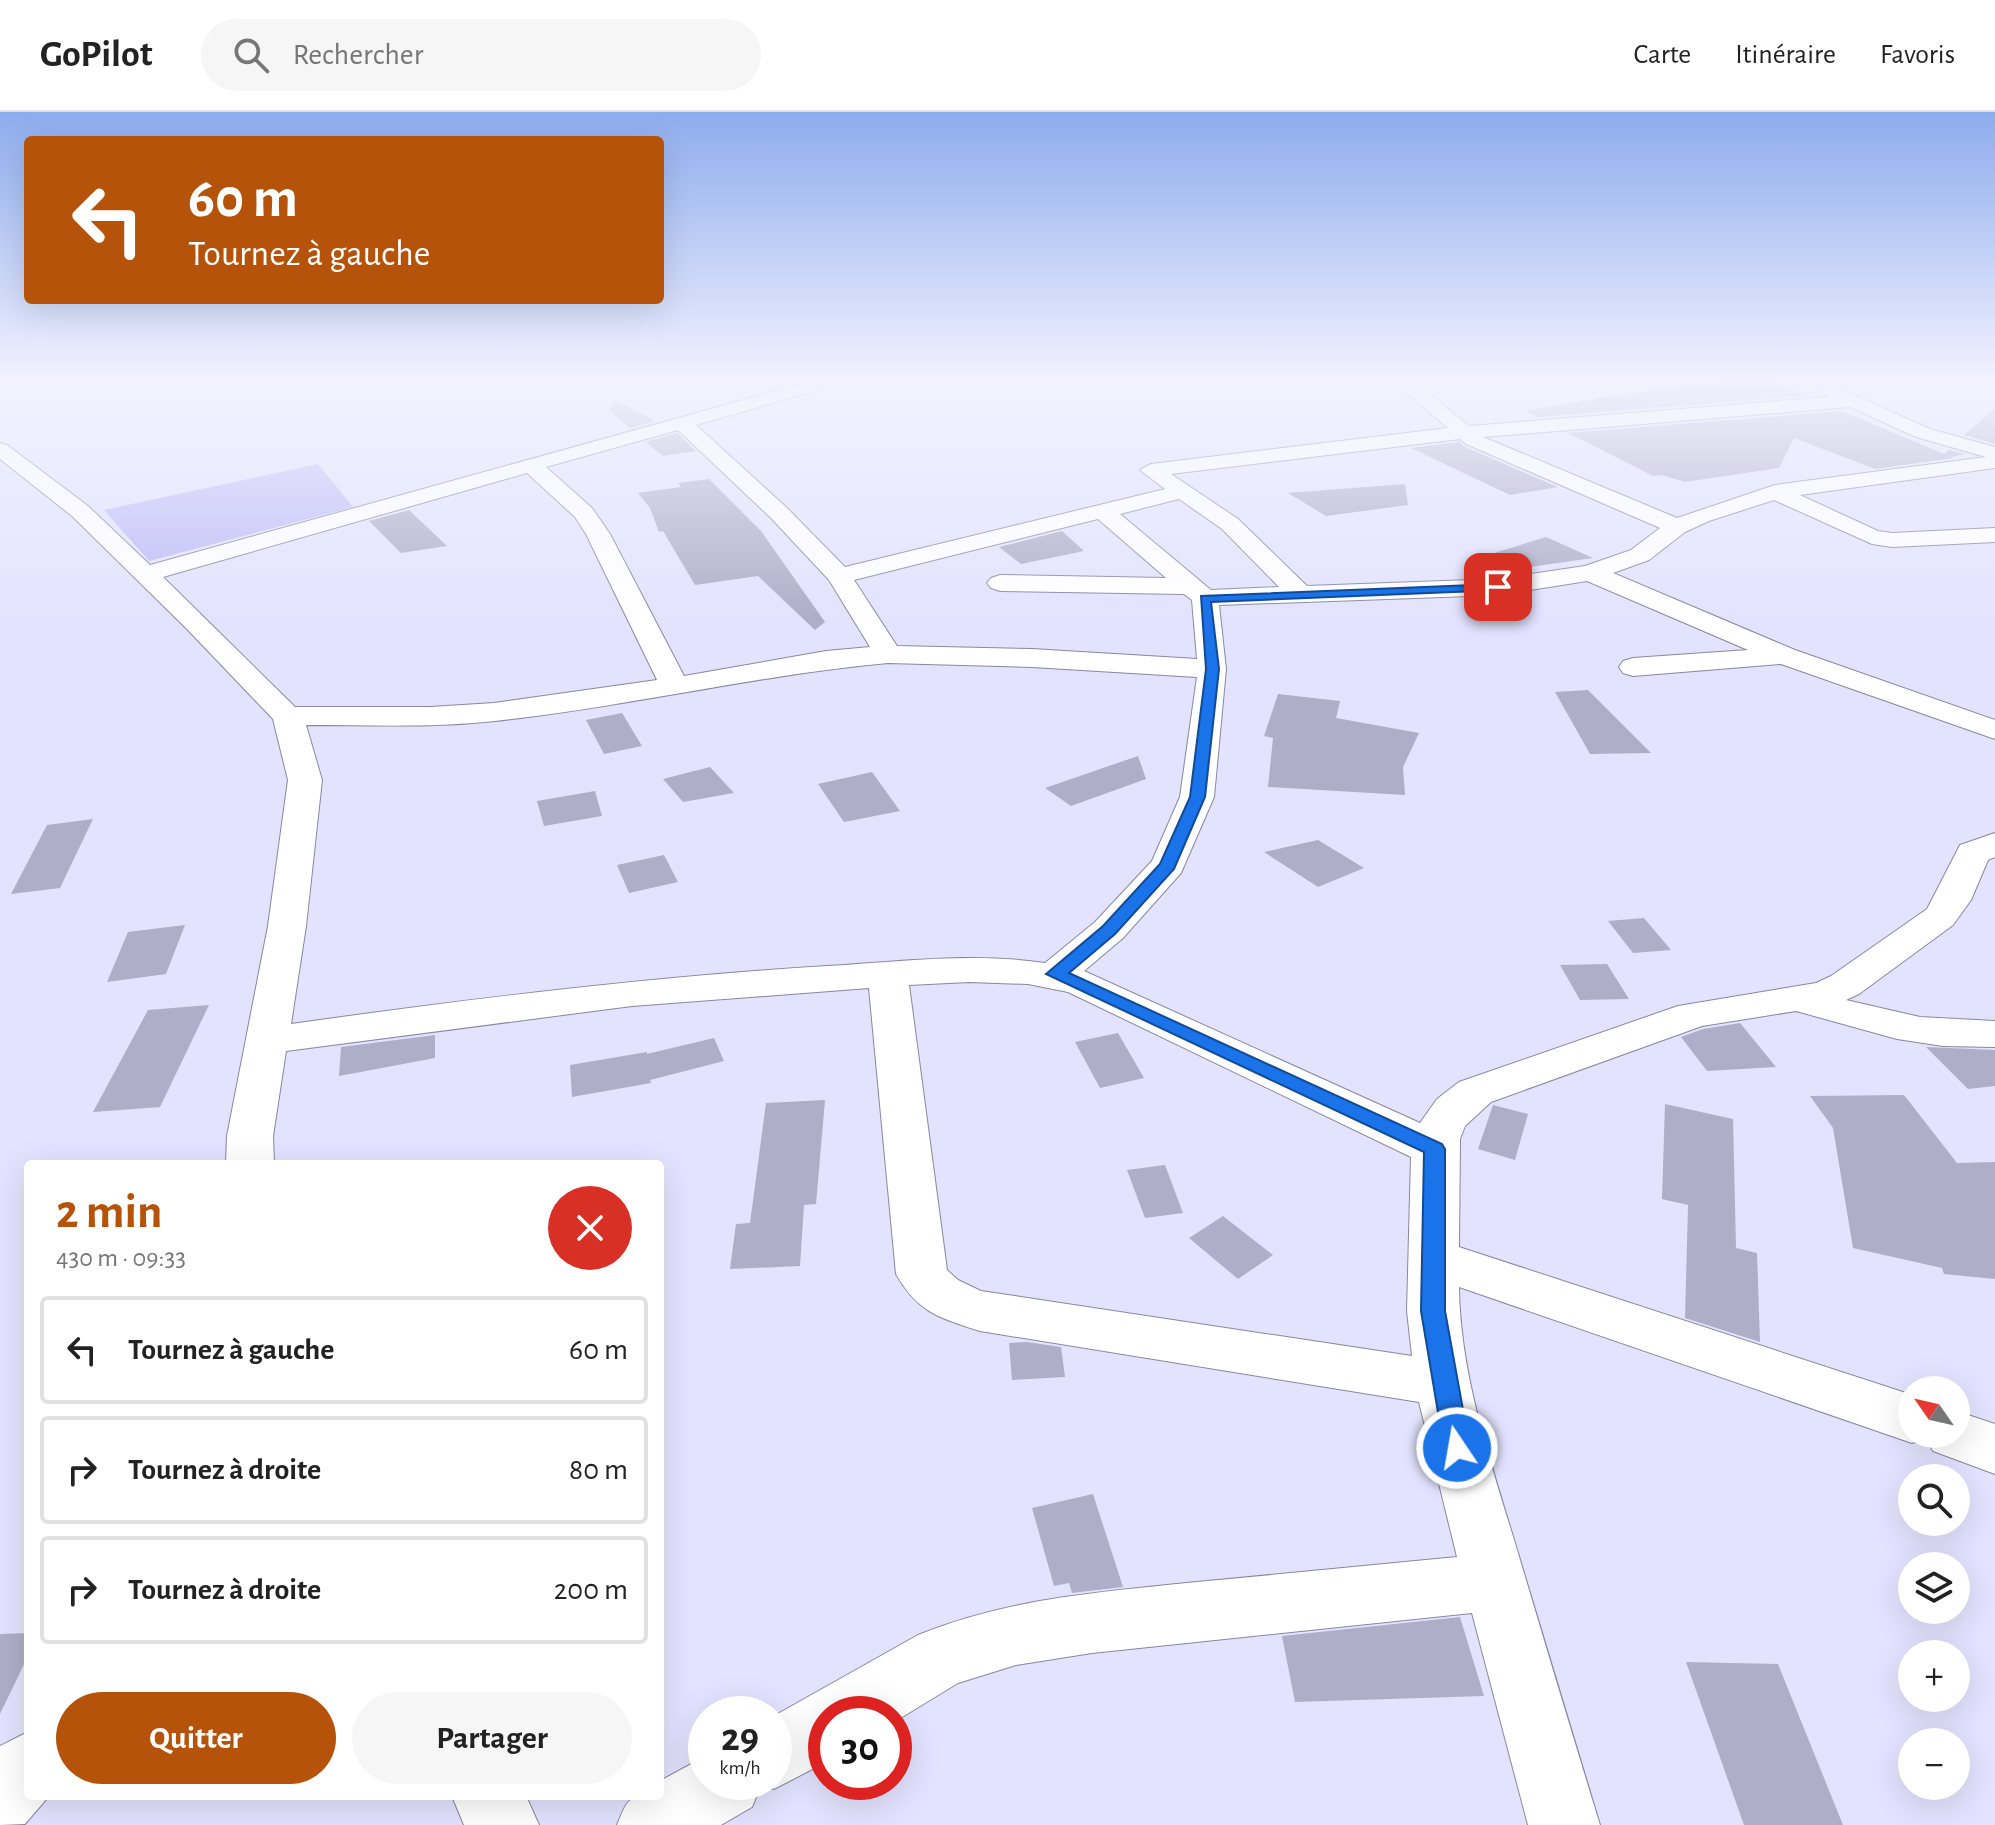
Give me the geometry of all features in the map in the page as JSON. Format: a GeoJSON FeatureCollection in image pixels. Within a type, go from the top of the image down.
{"type":"FeatureCollection","features":[{"type":"Feature","properties":{"kind":"street"},"geometry":{"type":"LineString","coordinates":[[12,458],[80,511],[287,716],[305,780],[287,926],[250,1136],[250,1160]]}},
{"type":"Feature","properties":{"kind":"street"},"geometry":{"type":"LineString","coordinates":[[145,574],[551,458]]}},
{"type":"Feature","properties":{"kind":"street"},"geometry":{"type":"LineString","coordinates":[[720,458],[779,513],[839,576],[888,654]]}},
{"type":"Feature","properties":{"kind":"street"},"geometry":{"type":"LineString","coordinates":[[1231,458],[1151,470],[1238,531],[1301,595]]}},
{"type":"Feature","properties":{"kind":"street"},"geometry":{"type":"LineString","coordinates":[[1513,458],[1677,527]]}},
{"type":"Feature","properties":{"kind":"street"},"geometry":{"type":"LineString","coordinates":[[1000,583],[1301,595],[1498,587],[1590,573],[1640,555],[1677,527],[1722,508],[1775,492],[1995,462]]}},
{"type":"Feature","properties":{"kind":"street"},"geometry":{"type":"LineString","coordinates":[[530,464],[584,513],[598,534],[675,686]]}},
{"type":"Feature","properties":{"kind":"street"},"geometry":{"type":"LineString","coordinates":[[839,576],[1181,492]]}},
{"type":"Feature","properties":{"kind":"street"},"geometry":{"type":"LineString","coordinates":[[1775,492],[1872,537],[1892,540],[1989,539]]}},
{"type":"Feature","properties":{"kind":"street"},"geometry":{"type":"LineString","coordinates":[[1056,974],[1109,930],[1168,865],[1197,797],[1212,669],[1198,592],[1102,511]]}},
{"type":"Feature","properties":{"kind":"street"},"geometry":{"type":"LineString","coordinates":[[1590,573],[1785,656],[1995,730]]}},
{"type":"Feature","properties":{"kind":"street"},"geometry":{"type":"LineString","coordinates":[[287,716],[430,716],[494,712],[826,660],[888,654],[1032,658],[1212,669]]}},
{"type":"Feature","properties":{"kind":"street"},"geometry":{"type":"LineString","coordinates":[[1633,667],[1785,656]]}},
{"type":"Feature","properties":{"kind":"street"},"geometry":{"type":"LineString","coordinates":[[1564,1825],[1457,1448],[1443,1383],[1433,1311],[1435,1149],[1438,1130],[1452,1110],[1475,1092],[1693,1015],[1803,1000],[1845,985],[1940,917],[1952,900],[1973,853],[1995,844]]}},
{"type":"Feature","properties":{"kind":"street"},"geometry":{"type":"LineString","coordinates":[[266,1041],[582,997],[718,984],[1030,970],[1056,974],[1082,983],[1435,1149]]}},
{"type":"Feature","properties":{"kind":"street"},"geometry":{"type":"LineString","coordinates":[[888,975],[922,1274],[930,1287],[947,1299],[980,1311],[1443,1383]]}},
{"type":"Feature","properties":{"kind":"street"},"geometry":{"type":"LineString","coordinates":[[1803,1000],[1888,1027],[1923,1033],[1995,1034]]}},
{"type":"Feature","properties":{"kind":"street"},"geometry":{"type":"LineString","coordinates":[[1433,1258],[1898,1414]]}},
{"type":"Feature","properties":{"kind":"street"},"geometry":{"type":"LineString","coordinates":[[1970,1440],[1995,1449]]}},
{"type":"Feature","properties":{"kind":"street"},"geometry":{"type":"LineString","coordinates":[[875,1696],[941,1657],[1016,1634],[1092,1623],[1495,1582]]}},
{"type":"Feature","properties":{"kind":"street"},"geometry":{"type":"LineString","coordinates":[[0,1799],[24,1772]]}},
{"type":"Feature","properties":{"kind":"street"},"geometry":{"type":"LineString","coordinates":[[489,1800],[503,1825]]}},
{"type":"Feature","properties":{"kind":"street"},"geometry":{"type":"LineString","coordinates":[[653,1825],[696,1800]]}},
{"type":"Feature","properties":{"kind":"shaded area"},"geometry":{"type":"Polygon","coordinates":[[[318,464],[353,507],[149,561],[104,510],[318,464]]]}},
{"type":"Feature","properties":{"kind":"building"},"geometry":{"type":"Polygon","coordinates":[[[1432,458],[1490,458],[1558,487],[1510,495],[1432,458]]]}},
{"type":"Feature","properties":{"kind":"building"},"geometry":{"type":"Polygon","coordinates":[[[1617,458],[1784,458],[1779,468],[1685,482],[1662,475],[1653,476],[1617,458]]]}},
{"type":"Feature","properties":{"kind":"building"},"geometry":{"type":"Polygon","coordinates":[[[1846,458],[1954,458],[1875,469],[1846,458]]]}},
{"type":"Feature","properties":{"kind":"building"},"geometry":{"type":"Polygon","coordinates":[[[709,479],[761,531],[825,622],[815,630],[758,576],[695,585],[663,531],[659,532],[650,508],[638,493],[681,487],[678,483],[709,479]]]}},
{"type":"Feature","properties":{"kind":"building"},"geometry":{"type":"Polygon","coordinates":[[[1405,484],[1408,505],[1326,516],[1288,493],[1405,484]]]}},
{"type":"Feature","properties":{"kind":"building"},"geometry":{"type":"Polygon","coordinates":[[[409,510],[447,546],[401,553],[369,521],[409,510]]]}},
{"type":"Feature","properties":{"kind":"building"},"geometry":{"type":"Polygon","coordinates":[[[1062,531],[1084,551],[1021,564],[999,547],[1062,531]]]}},
{"type":"Feature","properties":{"kind":"building"},"geometry":{"type":"Polygon","coordinates":[[[1546,537],[1593,558],[1479,574],[1475,559],[1546,537]]]}},
{"type":"Feature","properties":{"kind":"building"},"geometry":{"type":"Polygon","coordinates":[[[1588,690],[1651,753],[1590,754],[1555,692],[1588,690]]]}},
{"type":"Feature","properties":{"kind":"building"},"geometry":{"type":"Polygon","coordinates":[[[1278,694],[1340,701],[1336,718],[1419,733],[1403,767],[1405,795],[1268,787],[1273,738],[1264,736],[1278,694]]]}},
{"type":"Feature","properties":{"kind":"building"},"geometry":{"type":"Polygon","coordinates":[[[622,713],[642,746],[604,754],[586,720],[622,713]]]}},
{"type":"Feature","properties":{"kind":"building"},"geometry":{"type":"Polygon","coordinates":[[[1138,756],[1146,779],[1071,806],[1045,788],[1138,756]]]}},
{"type":"Feature","properties":{"kind":"building"},"geometry":{"type":"Polygon","coordinates":[[[710,767],[734,793],[683,802],[663,779],[710,767]]]}},
{"type":"Feature","properties":{"kind":"building"},"geometry":{"type":"Polygon","coordinates":[[[872,772],[900,811],[844,822],[818,784],[872,772]]]}},
{"type":"Feature","properties":{"kind":"building"},"geometry":{"type":"Polygon","coordinates":[[[595,791],[602,816],[544,826],[537,801],[595,791]]]}},
{"type":"Feature","properties":{"kind":"building"},"geometry":{"type":"Polygon","coordinates":[[[93,819],[60,888],[11,894],[47,825],[93,819]]]}},
{"type":"Feature","properties":{"kind":"building"},"geometry":{"type":"Polygon","coordinates":[[[1318,840],[1364,868],[1318,887],[1264,852],[1318,840]]]}},
{"type":"Feature","properties":{"kind":"building"},"geometry":{"type":"Polygon","coordinates":[[[664,855],[678,882],[629,893],[617,865],[664,855]]]}},
{"type":"Feature","properties":{"kind":"building"},"geometry":{"type":"Polygon","coordinates":[[[1644,918],[1671,950],[1633,953],[1608,921],[1644,918]]]}},
{"type":"Feature","properties":{"kind":"building"},"geometry":{"type":"Polygon","coordinates":[[[185,925],[166,974],[107,982],[128,932],[185,925]]]}},
{"type":"Feature","properties":{"kind":"building"},"geometry":{"type":"Polygon","coordinates":[[[1607,964],[1629,999],[1580,1000],[1560,965],[1607,964]]]}},
{"type":"Feature","properties":{"kind":"building"},"geometry":{"type":"Polygon","coordinates":[[[209,1005],[160,1107],[93,1112],[148,1010],[209,1005]]]}},
{"type":"Feature","properties":{"kind":"building"},"geometry":{"type":"Polygon","coordinates":[[[1740,1023],[1776,1067],[1707,1071],[1681,1037],[1703,1029],[1740,1023]]]}},
{"type":"Feature","properties":{"kind":"building"},"geometry":{"type":"Polygon","coordinates":[[[1118,1033],[1144,1078],[1100,1088],[1075,1042],[1118,1033]]]}},
{"type":"Feature","properties":{"kind":"building"},"geometry":{"type":"Polygon","coordinates":[[[435,1035],[435,1058],[339,1076],[341,1047],[435,1035]]]}},
{"type":"Feature","properties":{"kind":"building"},"geometry":{"type":"Polygon","coordinates":[[[714,1038],[724,1061],[650,1080],[651,1083],[572,1097],[570,1065],[647,1054],[714,1038]]]}},
{"type":"Feature","properties":{"kind":"building"},"geometry":{"type":"Polygon","coordinates":[[[1926,1047],[1995,1050],[1995,1086],[1968,1089],[1926,1047]]]}},
{"type":"Feature","properties":{"kind":"building"},"geometry":{"type":"Polygon","coordinates":[[[1904,1095],[1957,1163],[1995,1162],[1995,1279],[1944,1274],[1942,1268],[1853,1248],[1833,1128],[1810,1096],[1904,1095]]]}},
{"type":"Feature","properties":{"kind":"building"},"geometry":{"type":"Polygon","coordinates":[[[825,1100],[816,1204],[804,1205],[800,1266],[730,1269],[736,1224],[750,1223],[766,1103],[825,1100]]]}},
{"type":"Feature","properties":{"kind":"building"},"geometry":{"type":"Polygon","coordinates":[[[1665,1104],[1733,1119],[1736,1248],[1757,1253],[1760,1342],[1685,1318],[1688,1205],[1662,1199],[1665,1104]]]}},
{"type":"Feature","properties":{"kind":"building"},"geometry":{"type":"Polygon","coordinates":[[[1493,1105],[1528,1114],[1515,1160],[1478,1149],[1493,1105]]]}},
{"type":"Feature","properties":{"kind":"building"},"geometry":{"type":"Polygon","coordinates":[[[1165,1165],[1183,1213],[1145,1218],[1127,1170],[1165,1165]]]}},
{"type":"Feature","properties":{"kind":"building"},"geometry":{"type":"Polygon","coordinates":[[[1223,1216],[1273,1255],[1238,1279],[1189,1238],[1223,1216]]]}},
{"type":"Feature","properties":{"kind":"building"},"geometry":{"type":"Polygon","coordinates":[[[1009,1343],[1061,1347],[1065,1377],[1012,1380],[1009,1343]]]}},
{"type":"Feature","properties":{"kind":"building"},"geometry":{"type":"Polygon","coordinates":[[[1093,1494],[1123,1587],[1072,1593],[1069,1583],[1054,1586],[1032,1508],[1093,1494]]]}},
{"type":"Feature","properties":{"kind":"building"},"geometry":{"type":"Polygon","coordinates":[[[1460,1617],[1484,1696],[1295,1702],[1282,1636],[1460,1617]]]}},
{"type":"Feature","properties":{"kind":"building"},"geometry":{"type":"Polygon","coordinates":[[[24,1633],[24,1664],[0,1714],[0,1634],[24,1633]]]}},
{"type":"Feature","properties":{"kind":"building"},"geometry":{"type":"Polygon","coordinates":[[[1686,1662],[1778,1664],[1843,1825],[1744,1825],[1686,1662]]]}},
{"type":"Feature","properties":{"kind":"route"},"geometry":{"type":"LineString","coordinates":[[1457,1448],[1443,1383],[1433,1311],[1435,1149],[1082,983],[1056,974],[1109,930],[1168,865],[1197,797],[1212,669],[1205,598],[1498,587]]}}]}
